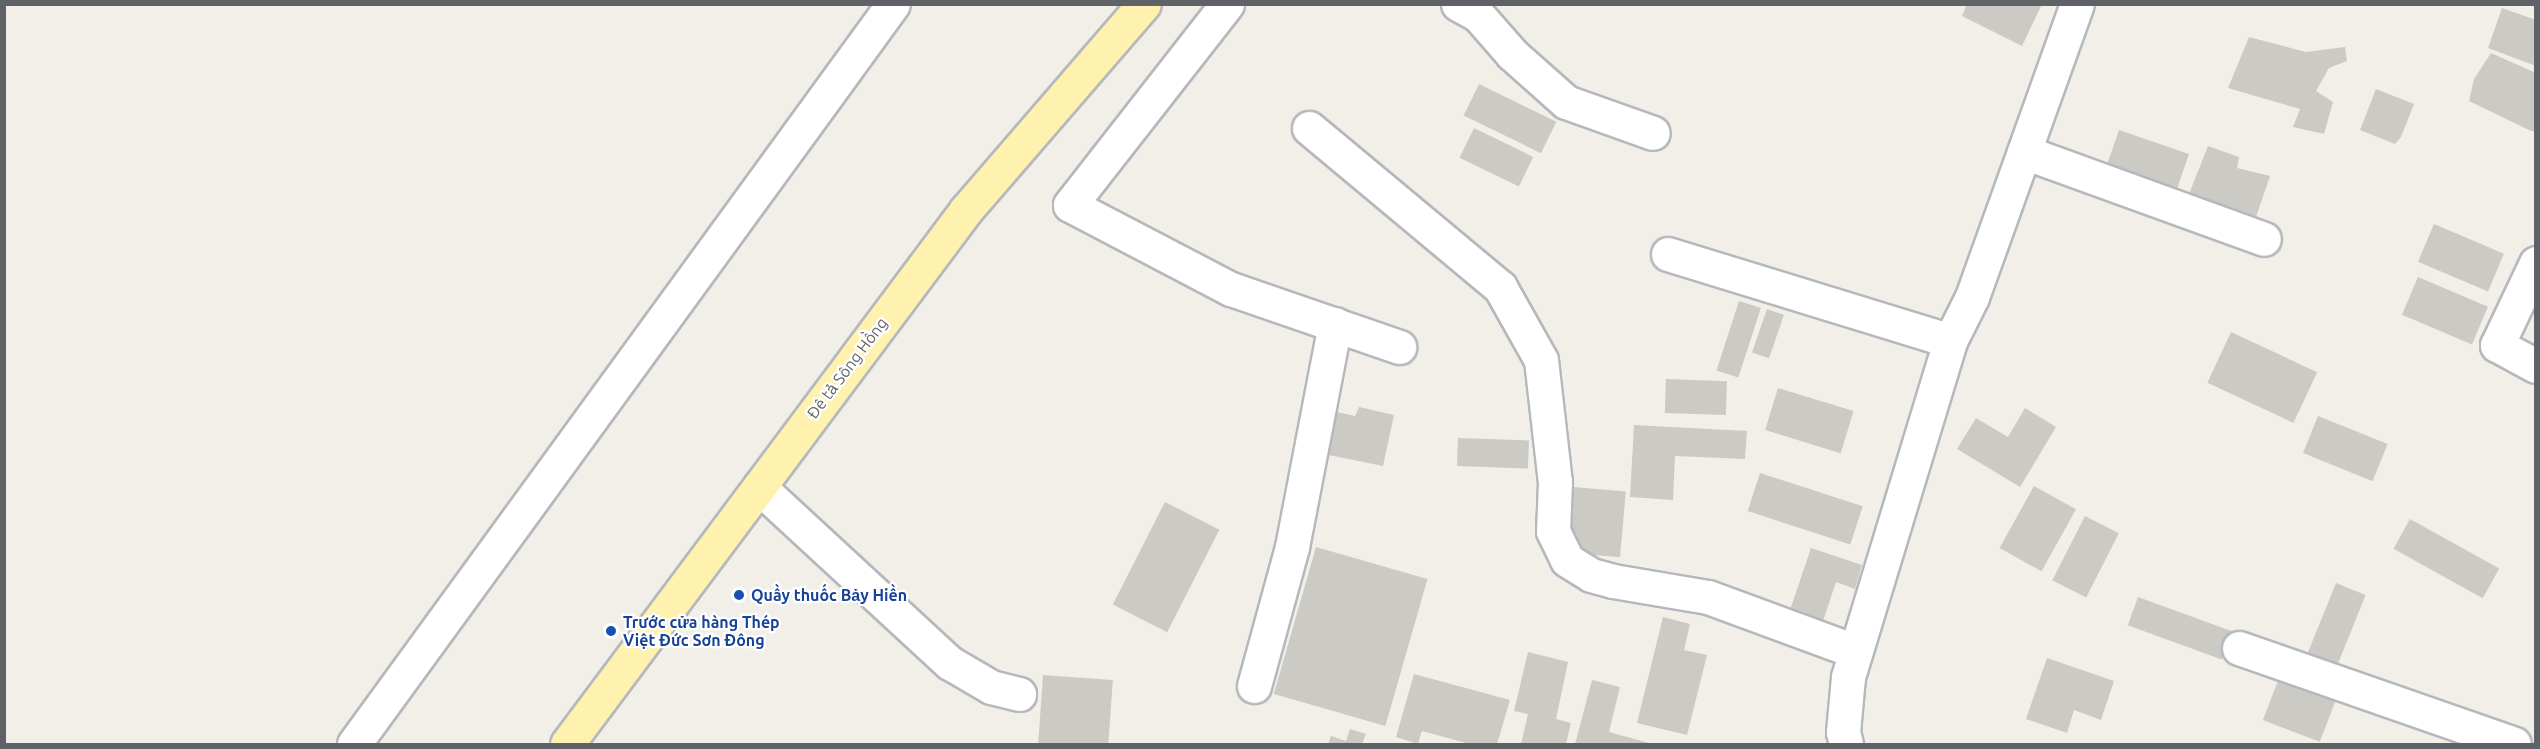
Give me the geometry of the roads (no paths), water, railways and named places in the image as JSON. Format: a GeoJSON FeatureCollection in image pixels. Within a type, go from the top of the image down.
{"type":"FeatureCollection","features":[{"type":"Feature","properties":{"kind":"main road","name":"Đê tả Sông Hồng"},"geometry":{"type":"LineString","coordinates":[[567,744],[966,210],[1144,4]]}},
{"type":"Feature","properties":{"kind":"street"},"geometry":{"type":"LineString","coordinates":[[354,744],[893,4]]}},
{"type":"Feature","properties":{"kind":"street"},"geometry":{"type":"LineString","coordinates":[[1227,4],[1070,206],[1231,289],[1399,347]]}},
{"type":"Feature","properties":{"kind":"street"},"geometry":{"type":"LineString","coordinates":[[1458,4],[1478,15],[1512,54],[1566,102],[1653,133]]}},
{"type":"Feature","properties":{"kind":"street"},"geometry":{"type":"LineString","coordinates":[[1846,744],[1844,732],[1848,677],[1950,340],[1972,297],[2077,4]]}},
{"type":"Feature","properties":{"kind":"street"},"geometry":{"type":"LineString","coordinates":[[1309,128],[1500,287],[1541,360],[1555,482],[1553,531],[1567,560],[1591,575],[1613,581],[1708,597],[1855,651]]}},
{"type":"Feature","properties":{"kind":"street"},"geometry":{"type":"LineString","coordinates":[[2024,152],[2264,239]]}},
{"type":"Feature","properties":{"kind":"street"},"geometry":{"type":"LineString","coordinates":[[1668,254],[1950,340]]}},
{"type":"Feature","properties":{"kind":"street"},"geometry":{"type":"LineString","coordinates":[[2535,263],[2497,345],[2535,366]]}},
{"type":"Feature","properties":{"kind":"street"},"geometry":{"type":"LineString","coordinates":[[1254,686],[1292,547],[1335,324]]}},
{"type":"Feature","properties":{"kind":"street"},"geometry":{"type":"LineString","coordinates":[[759,487],[950,663],[991,687],[1019,694]]}},
{"type":"Feature","properties":{"kind":"street"},"geometry":{"type":"LineString","coordinates":[[2239,648],[2514,744]]}},
{"type":"Feature","properties":{"kind":"place","name":"Quầy thuốc Bảy Hiền"},"geometry":{"type":"Point","coordinates":[739,595]}},
{"type":"Feature","properties":{"kind":"place","name":"Trước cửa hàng Thép Việt Đức Sơn Đông"},"geometry":{"type":"Point","coordinates":[611,631]}}]}
